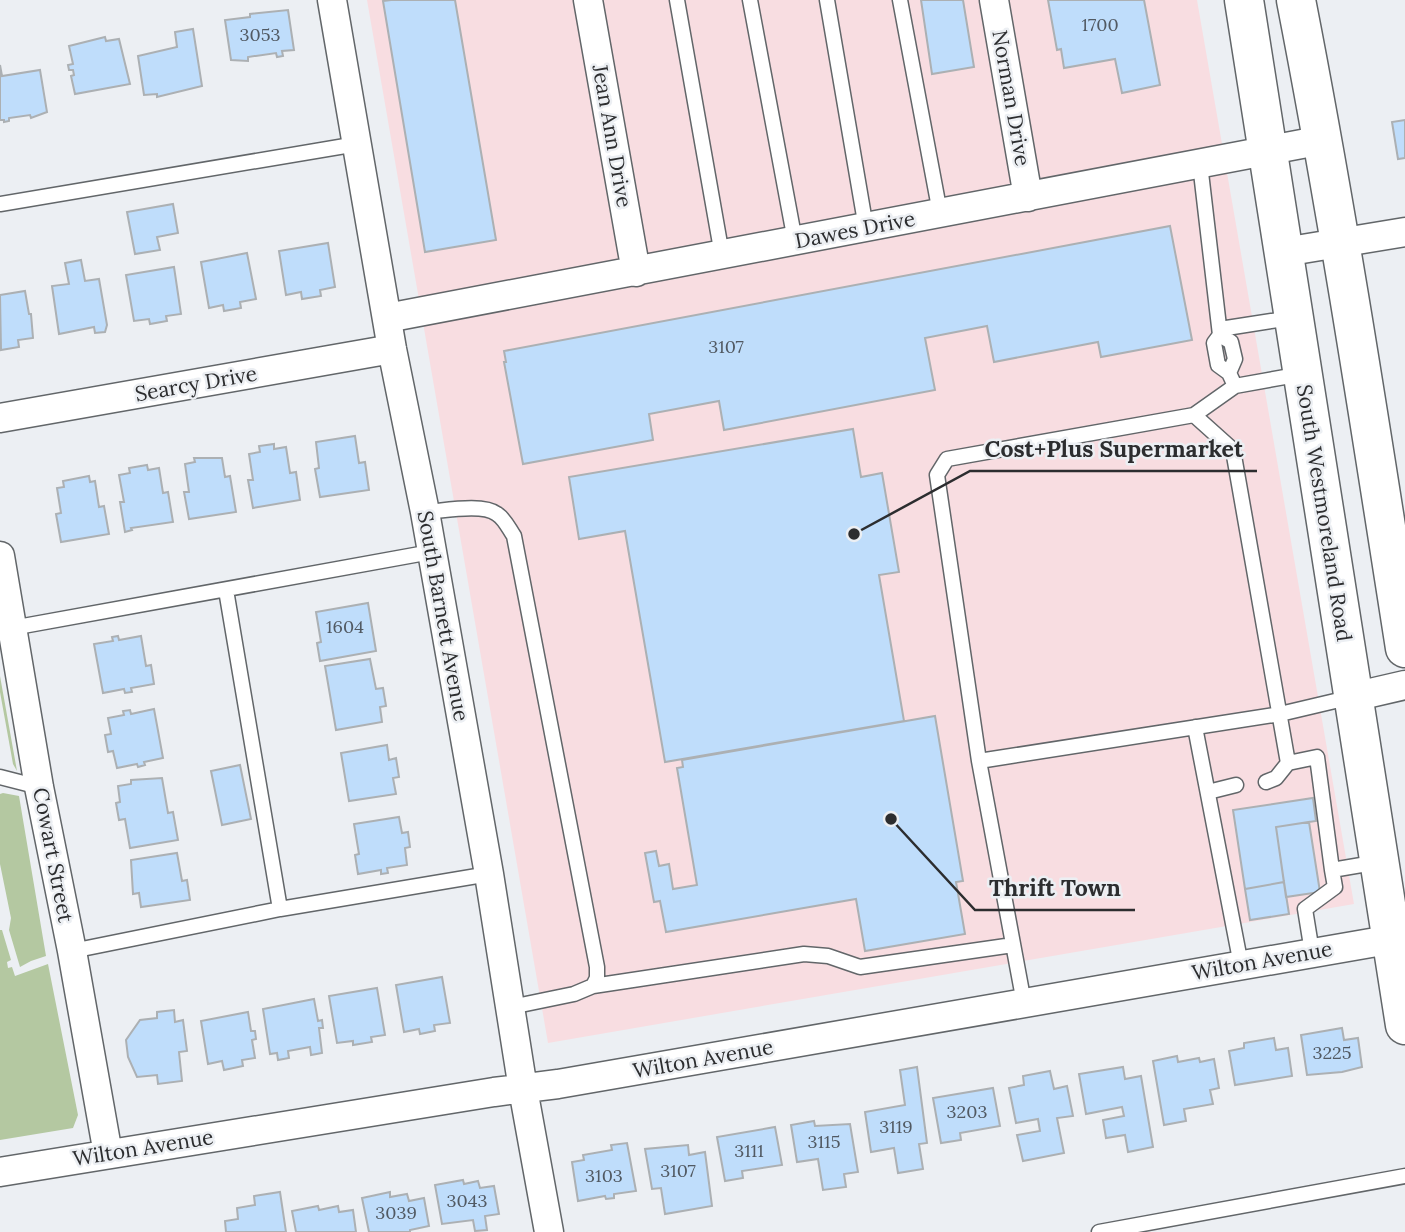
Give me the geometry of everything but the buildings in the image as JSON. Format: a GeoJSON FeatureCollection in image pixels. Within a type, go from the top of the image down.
{"type":"FeatureCollection","features":[{"type":"Feature","properties":{"kind":"main road","name":"South Westmoreland Road"},"geometry":{"type":"LineString","coordinates":[[1244,0],[1379,862],[1398,938],[1405,1026]]}},
{"type":"Feature","properties":{"kind":"main road"},"geometry":{"type":"LineString","coordinates":[[1296,0],[1341,243],[1405,648]]}},
{"type":"Feature","properties":{"kind":"street","name":"South Barnett Avenue"},"geometry":{"type":"LineString","coordinates":[[332,0],[392,349],[425,512],[489,874],[549,1232]]}},
{"type":"Feature","properties":{"kind":"street","name":"Jean Ann Drive"},"geometry":{"type":"LineString","coordinates":[[588,0],[636,272]]}},
{"type":"Feature","properties":{"kind":"street","name":"Norman Drive"},"geometry":{"type":"LineString","coordinates":[[994,0],[1028,197]]}},
{"type":"Feature","properties":{"kind":"street","name":"Dawes Drive"},"geometry":{"type":"LineString","coordinates":[[387,318],[1323,140]]}},
{"type":"Feature","properties":{"kind":"street"},"geometry":{"type":"LineString","coordinates":[[1284,252],[1405,232]]}},
{"type":"Feature","properties":{"kind":"street","name":"Searcy Drive"},"geometry":{"type":"LineString","coordinates":[[0,418],[392,349]]}},
{"type":"Feature","properties":{"kind":"street","name":"Cowart Street"},"geometry":{"type":"LineString","coordinates":[[0,556],[39,787],[72,951],[108,1154]]}},
{"type":"Feature","properties":{"kind":"street"},"geometry":{"type":"LineString","coordinates":[[1353,697],[1405,685]]}},
{"type":"Feature","properties":{"kind":"street","name":"Wilton Avenue"},"geometry":{"type":"LineString","coordinates":[[0,1172],[558,1084],[1398,938]]}},
{"type":"Feature","properties":{"kind":"lane"},"geometry":{"type":"LineString","coordinates":[[677,0],[722,255]]}},
{"type":"Feature","properties":{"kind":"lane"},"geometry":{"type":"LineString","coordinates":[[750,0],[795,241]]}},
{"type":"Feature","properties":{"kind":"lane"},"geometry":{"type":"LineString","coordinates":[[827,0],[866,228]]}},
{"type":"Feature","properties":{"kind":"lane"},"geometry":{"type":"LineString","coordinates":[[900,0],[940,213]]}},
{"type":"Feature","properties":{"kind":"lane"},"geometry":{"type":"LineString","coordinates":[[0,204],[357,144]]}},
{"type":"Feature","properties":{"kind":"lane"},"geometry":{"type":"LineString","coordinates":[[1024,1003],[979,761],[937,475],[947,459],[1194,415],[1232,379],[1235,359],[1231,342],[1220,332],[1200,164]]}},
{"type":"Feature","properties":{"kind":"lane"},"geometry":{"type":"LineString","coordinates":[[1220,332],[1294,317]]}},
{"type":"Feature","properties":{"kind":"lane"},"geometry":{"type":"LineString","coordinates":[[1232,379],[1302,374]]}},
{"type":"Feature","properties":{"kind":"lane"},"geometry":{"type":"LineString","coordinates":[[1194,415],[1233,450],[1288,763]]}},
{"type":"Feature","properties":{"kind":"lane"},"geometry":{"type":"LineString","coordinates":[[425,512],[477,508],[495,512],[514,536],[597,967],[597,978],[593,986]]}},
{"type":"Feature","properties":{"kind":"lane"},"geometry":{"type":"LineString","coordinates":[[12,628],[431,552]]}},
{"type":"Feature","properties":{"kind":"lane"},"geometry":{"type":"LineString","coordinates":[[226,590],[280,909]]}},
{"type":"Feature","properties":{"kind":"lane"},"geometry":{"type":"LineString","coordinates":[[979,761],[1280,714],[1353,697]]}},
{"type":"Feature","properties":{"kind":"lane"},"geometry":{"type":"LineString","coordinates":[[1195,727],[1241,965]]}},
{"type":"Feature","properties":{"kind":"lane"},"geometry":{"type":"LineString","coordinates":[[1266,782],[1276,778],[1288,763],[1317,757],[1335,887],[1305,909],[1312,953]]}},
{"type":"Feature","properties":{"kind":"lane"},"geometry":{"type":"LineString","coordinates":[[0,777],[39,787]]}},
{"type":"Feature","properties":{"kind":"lane"},"geometry":{"type":"LineString","coordinates":[[1208,792],[1236,785]]}},
{"type":"Feature","properties":{"kind":"lane"},"geometry":{"type":"LineString","coordinates":[[1332,870],[1379,862]]}},
{"type":"Feature","properties":{"kind":"lane"},"geometry":{"type":"LineString","coordinates":[[72,951],[280,909],[489,874]]}},
{"type":"Feature","properties":{"kind":"lane"},"geometry":{"type":"LineString","coordinates":[[511,1007],[574,994],[593,986],[804,954],[828,956],[860,967],[1013,945]]}},
{"type":"Feature","properties":{"kind":"lane"},"geometry":{"type":"LineString","coordinates":[[1098,1232],[1405,1176]]}},
{"type":"Feature","properties":{"kind":"shaded area"},"geometry":{"type":"Polygon","coordinates":[[[367,0],[1197,0],[1354,904],[548,1043],[367,0]]]}},
{"type":"Feature","properties":{"kind":"green space"},"geometry":{"type":"Polygon","coordinates":[[[0,676],[17,771],[13,764],[0,692],[0,676]]]}},
{"type":"Feature","properties":{"kind":"green space"},"geometry":{"type":"Polygon","coordinates":[[[0,794],[19,796],[46,956],[20,967],[9,930],[11,918],[0,864],[0,794]]]}},
{"type":"Feature","properties":{"kind":"green space"},"geometry":{"type":"Polygon","coordinates":[[[0,930],[11,960],[7,962],[8,968],[12,967],[15,976],[48,964],[78,1115],[73,1128],[0,1140],[0,930]]]}},
{"type":"Feature","properties":{"kind":"place","name":"Cost+Plus Supermarket"},"geometry":{"type":"Point","coordinates":[854,534]}},
{"type":"Feature","properties":{"kind":"place","name":"Thrift Town"},"geometry":{"type":"Point","coordinates":[891,819]}}]}
